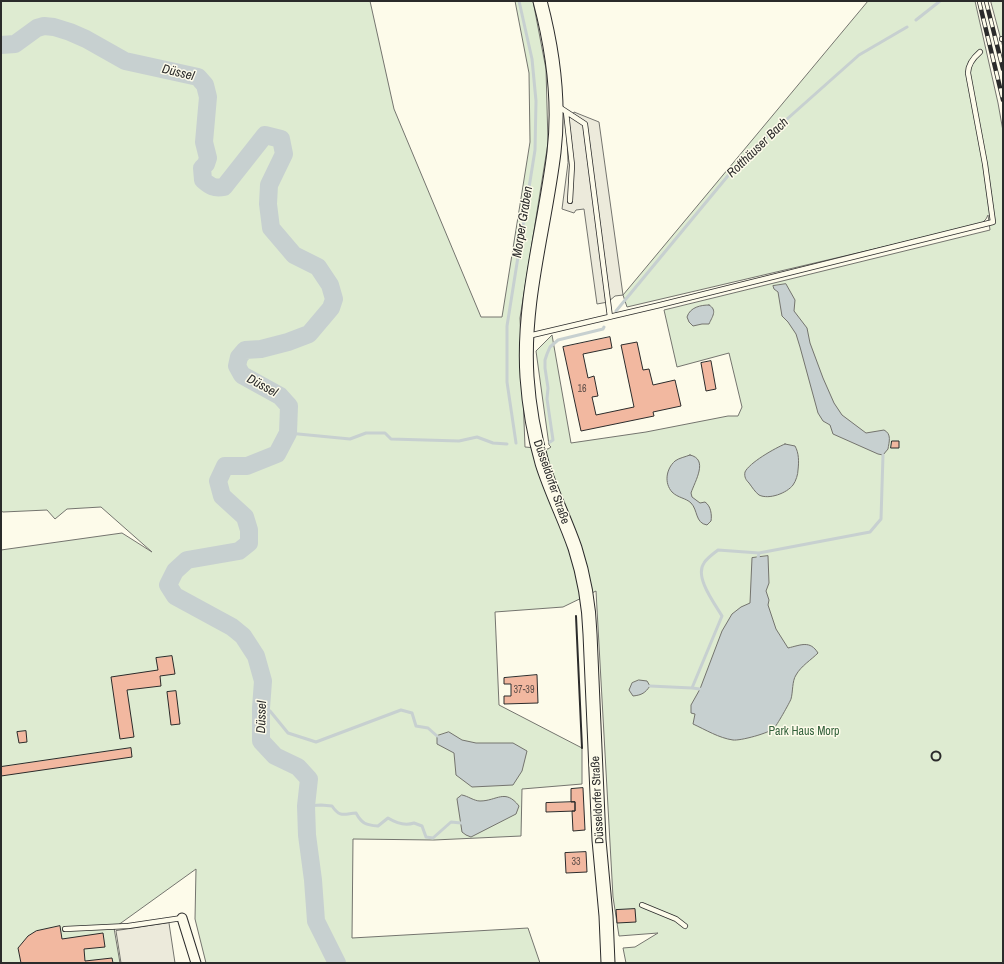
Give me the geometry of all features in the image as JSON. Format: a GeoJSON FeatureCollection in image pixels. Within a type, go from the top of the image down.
{"type":"FeatureCollection","features":[{"type":"Feature","properties":{"kind":"main road","name":"Düsseldorfer Straße"},"geometry":{"type":"LineString","coordinates":[[540,1],[547,27],[561,109],[532,283],[526,337],[528,385],[537,445],[574,547],[588,601],[600,840],[608,963]]}},
{"type":"Feature","properties":{"kind":"street"},"geometry":{"type":"LineString","coordinates":[[182,918],[196,963]]}},
{"type":"Feature","properties":{"kind":"lane"},"geometry":{"type":"LineString","coordinates":[[526,337],[994,222],[968,73],[968,67],[980,52]]}},
{"type":"Feature","properties":{"kind":"lane"},"geometry":{"type":"LineString","coordinates":[[561,109],[572,165],[570,201]]}},
{"type":"Feature","properties":{"kind":"lane"},"geometry":{"type":"LineString","coordinates":[[561,109],[585,124],[610,317]]}},
{"type":"Feature","properties":{"kind":"lane"},"geometry":{"type":"LineString","coordinates":[[642,905],[676,919],[685,926]]}},
{"type":"Feature","properties":{"kind":"lane"},"geometry":{"type":"LineString","coordinates":[[65,929],[128,926],[182,918]]}},
{"type":"Feature","properties":{"kind":"green space","name":"Park Haus Morp"},"geometry":{"type":"Polygon","coordinates":[[[1,1],[370,1],[394,109],[481,317],[502,317],[530,142],[529,73],[515,1],[533,1],[546,69],[548,143],[520,318],[525,447],[548,449],[551,447],[549,445],[536,351],[552,335],[571,443],[646,432],[728,416],[738,416],[742,407],[729,353],[677,367],[664,310],[990,230],[988,215],[981,224],[627,307],[623,295],[868,1],[975,1],[1003,131],[1003,963],[626,963],[623,948],[635,947],[658,933],[619,936],[613,897],[596,591],[563,607],[495,612],[499,705],[582,748],[582,784],[522,789],[521,836],[434,840],[353,839],[352,938],[528,928],[540,963],[206,963],[195,919],[196,869],[114,928],[120,963],[1,963],[1,550],[122,533],[152,552],[101,507],[67,509],[55,519],[47,510],[1,511],[1,1]]]}},
{"type":"Feature","properties":{"kind":"green space"},"geometry":{"type":"Polygon","coordinates":[[[991,1],[1003,1],[1003,47],[991,1]]]}},
{"type":"Feature","properties":{"kind":"shaded area"},"geometry":{"type":"Polygon","coordinates":[[[566,112],[572,116],[574,112],[599,122],[623,295],[615,296],[608,302],[597,304],[584,209],[576,210],[574,213],[562,209],[568,163],[566,112]]]}},
{"type":"Feature","properties":{"kind":"shaded area"},"geometry":{"type":"Polygon","coordinates":[[[786,284],[795,300],[794,311],[807,328],[810,343],[834,403],[842,415],[866,433],[884,430],[887,432],[889,436],[889,444],[888,449],[883,455],[833,434],[830,425],[823,421],[818,413],[796,334],[782,316],[778,292],[773,286],[786,284]]]}},
{"type":"Feature","properties":{"kind":"shaded area"},"geometry":{"type":"Polygon","coordinates":[[[709,305],[714,311],[709,324],[693,326],[689,322],[687,317],[688,314],[696,307],[709,305]]]}},
{"type":"Feature","properties":{"kind":"shaded area"},"geometry":{"type":"Polygon","coordinates":[[[785,444],[795,446],[797,452],[798,467],[795,482],[787,491],[778,495],[768,497],[759,495],[746,480],[745,472],[747,468],[769,452],[785,444]]]}},
{"type":"Feature","properties":{"kind":"shaded area"},"geometry":{"type":"Polygon","coordinates":[[[690,455],[696,457],[700,466],[691,493],[692,497],[700,503],[705,502],[710,508],[711,521],[707,525],[700,522],[691,503],[672,492],[669,488],[667,480],[668,472],[672,464],[680,458],[690,455]]]}},
{"type":"Feature","properties":{"kind":"shaded area"},"geometry":{"type":"Polygon","coordinates":[[[768,556],[769,583],[766,591],[769,600],[768,605],[776,629],[788,648],[805,644],[812,646],[818,653],[803,666],[796,675],[791,699],[774,728],[767,732],[748,738],[733,740],[723,738],[693,724],[695,714],[691,713],[691,705],[700,689],[722,631],[732,614],[741,607],[750,603],[752,558],[768,556]]]}},
{"type":"Feature","properties":{"kind":"shaded area"},"geometry":{"type":"Polygon","coordinates":[[[639,680],[647,681],[650,686],[643,693],[633,696],[629,690],[632,683],[639,680]]]}},
{"type":"Feature","properties":{"kind":"shaded area"},"geometry":{"type":"Polygon","coordinates":[[[449,732],[462,740],[476,743],[513,743],[527,751],[522,771],[513,785],[472,787],[456,775],[454,753],[437,744],[437,736],[449,732]]]}},
{"type":"Feature","properties":{"kind":"shaded area"},"geometry":{"type":"Polygon","coordinates":[[[462,795],[480,801],[505,797],[514,801],[519,806],[516,814],[471,837],[462,832],[457,799],[462,795]]]}},
{"type":"Feature","properties":{"kind":"shaded area"},"geometry":{"type":"Polygon","coordinates":[[[169,923],[175,963],[121,963],[116,931],[169,923]]]}},
{"type":"Feature","properties":{"kind":"building"},"geometry":{"type":"Polygon","coordinates":[[[610,337],[612,348],[583,354],[588,378],[594,376],[598,396],[592,397],[596,415],[634,407],[621,345],[637,342],[643,370],[649,369],[653,385],[675,380],[681,406],[653,412],[654,416],[581,431],[563,347],[610,337]]]}},
{"type":"Feature","properties":{"kind":"building"},"geometry":{"type":"Polygon","coordinates":[[[711,361],[716,389],[706,391],[701,363],[711,361]]]}},
{"type":"Feature","properties":{"kind":"building"},"geometry":{"type":"Polygon","coordinates":[[[892,441],[899,441],[899,448],[891,448],[892,441]]]}},
{"type":"Feature","properties":{"kind":"building"},"geometry":{"type":"Polygon","coordinates":[[[172,656],[175,674],[160,676],[161,686],[127,690],[134,737],[120,739],[111,677],[158,670],[156,658],[172,656]]]}},
{"type":"Feature","properties":{"kind":"building"},"geometry":{"type":"Polygon","coordinates":[[[537,675],[538,703],[504,704],[504,696],[511,696],[511,684],[504,684],[504,678],[537,675]]]}},
{"type":"Feature","properties":{"kind":"building"},"geometry":{"type":"Polygon","coordinates":[[[176,691],[180,724],[171,725],[167,692],[176,691]]]}},
{"type":"Feature","properties":{"kind":"building"},"geometry":{"type":"Polygon","coordinates":[[[26,731],[27,742],[19,743],[17,732],[26,731]]]}},
{"type":"Feature","properties":{"kind":"building"},"geometry":{"type":"Polygon","coordinates":[[[131,748],[132,757],[1,776],[1,767],[131,748]]]}},
{"type":"Feature","properties":{"kind":"building"},"geometry":{"type":"Polygon","coordinates":[[[583,788],[585,830],[573,831],[572,811],[575,811],[575,802],[571,802],[571,789],[583,788]]]}},
{"type":"Feature","properties":{"kind":"building"},"geometry":{"type":"Polygon","coordinates":[[[575,802],[575,811],[546,812],[546,803],[575,802]]]}},
{"type":"Feature","properties":{"kind":"building"},"geometry":{"type":"Polygon","coordinates":[[[586,852],[587,872],[566,873],[565,853],[586,852]]]}},
{"type":"Feature","properties":{"kind":"building"},"geometry":{"type":"Polygon","coordinates":[[[635,909],[636,922],[617,923],[616,910],[635,909]]]}},
{"type":"Feature","properties":{"kind":"building"},"geometry":{"type":"Polygon","coordinates":[[[60,926],[62,939],[103,933],[105,947],[84,949],[85,961],[112,958],[113,963],[21,963],[18,948],[28,936],[36,931],[60,926]]]}},
{"type":"Feature","properties":{"kind":"waterway","name":"Morper Graben"},"geometry":{"type":"LineString","coordinates":[[516,443],[507,382],[507,326],[535,150],[536,101],[532,59],[519,1]]}},
{"type":"Feature","properties":{"kind":"waterway","name":"Rotthäuser Bach"},"geometry":{"type":"LineString","coordinates":[[916,20],[940,1]]}},
{"type":"Feature","properties":{"kind":"waterway","name":"Düssel"},"geometry":{"type":"LineString","coordinates":[[1,45],[15,44],[37,28],[44,26],[54,27],[86,39],[125,61],[198,77],[205,85],[208,97],[204,142],[208,158],[206,164],[202,168],[203,180],[217,188],[224,187],[265,135],[281,139],[284,154],[269,185],[268,204],[271,228],[294,255],[318,267],[330,285],[334,299],[331,308],[309,334],[288,342],[261,349],[245,350],[239,357],[237,366],[242,375],[280,396],[289,406],[288,433],[277,454],[247,466],[225,466],[218,481],[222,496],[245,517],[249,530],[249,543],[239,551],[187,560],[175,571],[168,585],[175,596],[232,627],[243,636],[256,656],[263,681],[261,741],[275,756],[298,767],[309,779],[306,806],[307,835],[313,880],[316,921],[337,963]]}},
{"type":"Feature","properties":{"kind":"waterway","name":"Rotthäuser Bach"},"geometry":{"type":"LineString","coordinates":[[616,311],[741,160],[859,55],[907,27]]}},
{"type":"Feature","properties":{"kind":"waterway","name":"Rotthäuser Bach"},"geometry":{"type":"LineString","coordinates":[[550,442],[553,440],[547,399],[548,388],[545,368],[545,360],[550,347],[558,340],[603,329],[604,327]]}},
{"type":"Feature","properties":{"kind":"waterway","name":"Rotthäuser Bach"},"geometry":{"type":"LineString","coordinates":[[288,433],[350,439],[366,433],[385,433],[391,439],[459,441],[477,437],[493,443],[507,444]]}},
{"type":"Feature","properties":{"kind":"waterway"},"geometry":{"type":"LineString","coordinates":[[758,558],[759,553],[870,532],[881,519],[883,455]]}},
{"type":"Feature","properties":{"kind":"waterway"},"geometry":{"type":"LineString","coordinates":[[650,686],[692,688],[722,616],[703,583],[702,569],[705,561],[718,550],[759,553]]}},
{"type":"Feature","properties":{"kind":"waterway"},"geometry":{"type":"LineString","coordinates":[[692,688],[700,689]]}},
{"type":"Feature","properties":{"kind":"waterway"},"geometry":{"type":"LineString","coordinates":[[261,708],[270,711],[288,733],[316,742],[401,710],[412,713],[416,726],[428,728],[437,736]]}},
{"type":"Feature","properties":{"kind":"waterway"},"geometry":{"type":"LineString","coordinates":[[306,806],[332,806],[340,814],[356,813],[362,822],[370,825],[378,826],[388,818],[401,824],[414,823],[422,826],[426,837],[433,838],[451,822],[461,823]]}},
{"type":"Feature","properties":{"kind":"railway"},"geometry":{"type":"LineString","coordinates":[[979,1],[1003,100]]}},
{"type":"Feature","properties":{"kind":"railway"},"geometry":{"type":"LineString","coordinates":[[986,1],[1003,69]]}},
{"type":"Feature","properties":{"kind":"wall"},"geometry":{"type":"LineString","coordinates":[[576,616],[582,748]]}},
{"type":"Feature","properties":{"kind":"wall"},"geometry":{"type":"LineString","coordinates":[[934,752],[938,752],[940,756],[938,760],[934,760],[932,758],[932,754],[934,752]]}}]}
